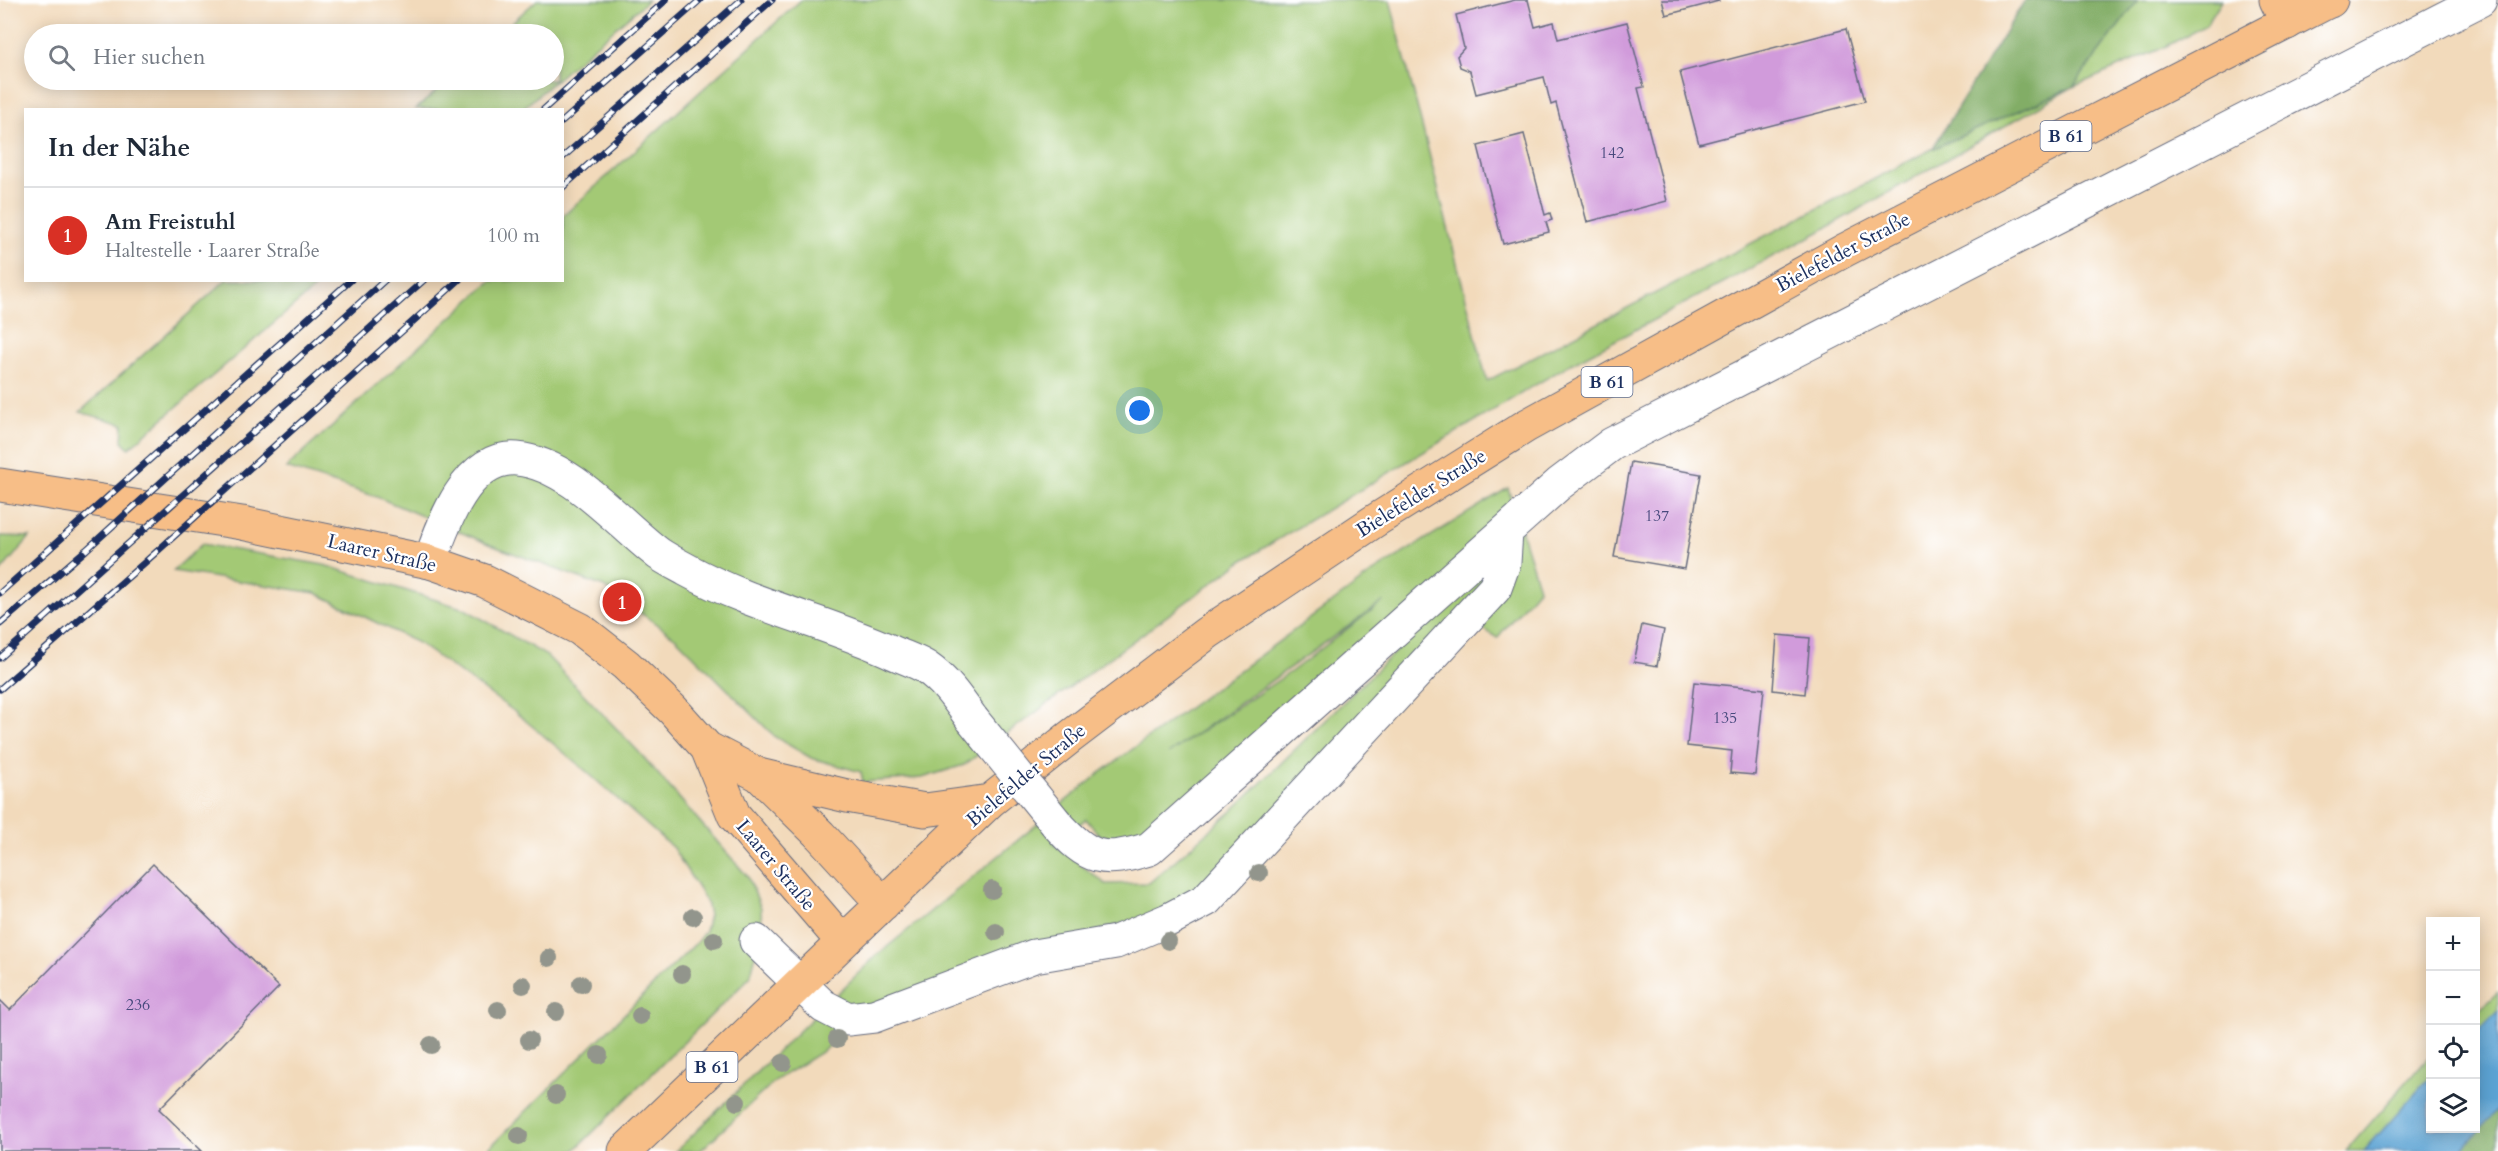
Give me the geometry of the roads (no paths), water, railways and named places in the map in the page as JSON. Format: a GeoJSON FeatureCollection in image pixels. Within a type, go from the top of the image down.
{"type":"FeatureCollection","features":[{"type":"Feature","properties":{"kind":"main road","name":"Bielefelder Straße"},"geometry":{"type":"LineString","coordinates":[[625,1151],[990,801],[1207,633],[1373,522],[1526,426],[2282,12],[2330,0]]}},
{"type":"Feature","properties":{"kind":"main road","name":"Laarer Straße"},"geometry":{"type":"LineString","coordinates":[[0,485],[242,523],[430,562],[486,581],[580,629],[626,665],[673,710],[707,748],[734,815],[842,941]]}},
{"type":"Feature","properties":{"kind":"main road","name":"Laarer Straße"},"geometry":{"type":"LineString","coordinates":[[707,748],[759,775],[883,904]]}},
{"type":"Feature","properties":{"kind":"main road"},"geometry":{"type":"LineString","coordinates":[[759,775],[847,796],[926,810],[990,801]]}},
{"type":"Feature","properties":{"kind":"lane"},"geometry":{"type":"LineString","coordinates":[[430,562],[440,531],[464,486],[490,464],[516,459],[538,465],[570,480],[620,519],[660,555],[705,580],[857,637],[927,668],[945,684],[1073,842],[1091,854],[1120,858],[1149,849],[1559,484],[1612,444],[2480,0]]}},
{"type":"Feature","properties":{"kind":"lane"},"geometry":{"type":"LineString","coordinates":[[756,941],[823,1006],[848,1019],[874,1016],[1034,956],[1116,942],[1168,920],[1206,900],[1495,588],[1504,563],[1506,532]]}},
{"type":"Feature","properties":{"kind":"water"},"geometry":{"type":"Polygon","coordinates":[[[2498,1011],[2498,1108],[2480,1129],[2480,1079],[2480,1029],[2498,1011]]]}},
{"type":"Feature","properties":{"kind":"water"},"geometry":{"type":"Polygon","coordinates":[[[2426,1081],[2426,1133],[2476,1133],[2461,1151],[2364,1151],[2426,1081]]]}},
{"type":"Feature","properties":{"kind":"railway"},"geometry":{"type":"LineString","coordinates":[[545,108],[666,0]]}},
{"type":"Feature","properties":{"kind":"railway"},"geometry":{"type":"LineString","coordinates":[[564,120],[700,0]]}},
{"type":"Feature","properties":{"kind":"railway"},"geometry":{"type":"LineString","coordinates":[[564,156],[741,0]]}},
{"type":"Feature","properties":{"kind":"railway"},"geometry":{"type":"LineString","coordinates":[[564,186],[772,0]]}},
{"type":"Feature","properties":{"kind":"railway"},"geometry":{"type":"LineString","coordinates":[[0,593],[349,282]]}},
{"type":"Feature","properties":{"kind":"railway"},"geometry":{"type":"LineString","coordinates":[[0,624],[86,550],[383,282]]}},
{"type":"Feature","properties":{"kind":"railway"},"geometry":{"type":"LineString","coordinates":[[0,658],[422,282]]}},
{"type":"Feature","properties":{"kind":"railway"},"geometry":{"type":"LineString","coordinates":[[0,689],[143,564],[457,282]]}},
{"type":"Feature","properties":{"kind":"place","name":"Am Freistuhl"},"geometry":{"type":"Point","coordinates":[622,602]}}]}
